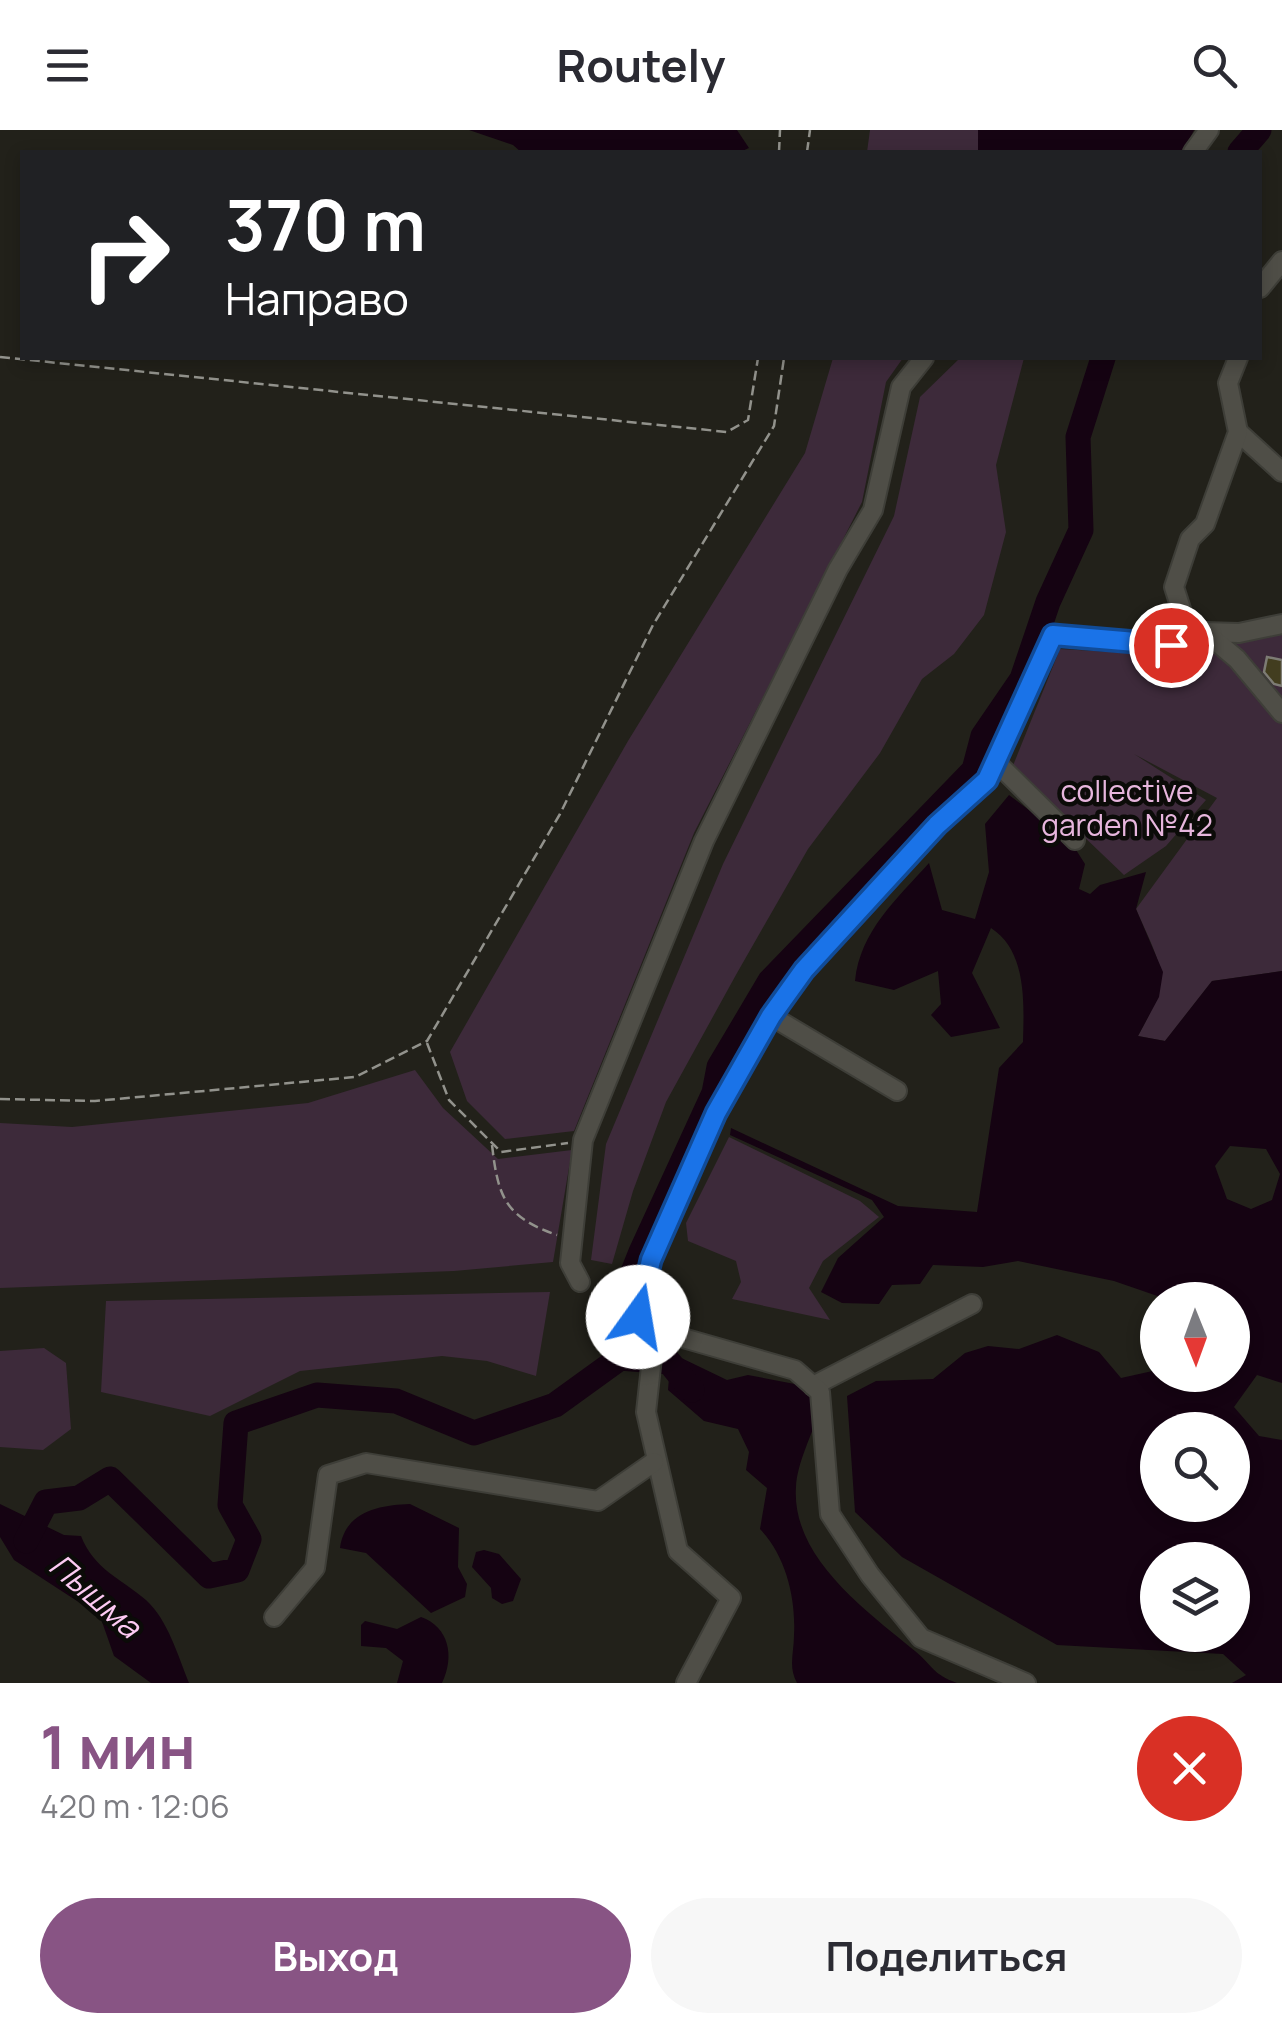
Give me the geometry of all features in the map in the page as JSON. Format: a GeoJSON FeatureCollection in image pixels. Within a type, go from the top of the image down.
{"type":"FeatureCollection","features":[{"type":"Feature","properties":{"kind":"street"},"geometry":{"type":"LineString","coordinates":[[1262,286],[1282,261]]}},
{"type":"Feature","properties":{"kind":"street"},"geometry":{"type":"LineString","coordinates":[[580,1282],[570,1262],[583,1140],[704,842],[838,568],[873,510],[900,387],[922,360]]}},
{"type":"Feature","properties":{"kind":"street"},"geometry":{"type":"LineString","coordinates":[[1237,360],[1228,383],[1238,432],[1206,524],[1190,539],[1174,587],[1197,632],[1238,659],[1282,712]]}},
{"type":"Feature","properties":{"kind":"street"},"geometry":{"type":"LineString","coordinates":[[1238,432],[1282,472]]}},
{"type":"Feature","properties":{"kind":"street"},"geometry":{"type":"LineString","coordinates":[[1026,1683],[921,1638],[870,1575],[830,1514],[820,1392],[795,1370],[655,1330],[638,1317],[651,1260],[716,1113],[771,1016],[804,970],[937,825],[987,780],[1053,635],[1171,645],[1197,632],[1239,633],[1282,624]]}},
{"type":"Feature","properties":{"kind":"street"},"geometry":{"type":"LineString","coordinates":[[996,762],[1075,840]]}},
{"type":"Feature","properties":{"kind":"street"},"geometry":{"type":"LineString","coordinates":[[771,1016],[897,1091]]}},
{"type":"Feature","properties":{"kind":"street"},"geometry":{"type":"LineString","coordinates":[[814,1386],[972,1304]]}},
{"type":"Feature","properties":{"kind":"street"},"geometry":{"type":"LineString","coordinates":[[655,1330],[646,1412],[654,1462],[678,1551],[731,1598],[686,1683]]}},
{"type":"Feature","properties":{"kind":"street"},"geometry":{"type":"LineString","coordinates":[[274,1617],[315,1568],[328,1475],[366,1463],[598,1501],[654,1462]]}},
{"type":"Feature","properties":{"kind":"path"},"geometry":{"type":"LineString","coordinates":[[29,360],[726,432],[748,420],[758,360]]}},
{"type":"Feature","properties":{"kind":"path"},"geometry":{"type":"LineString","coordinates":[[0,1099],[96,1102],[355,1077],[426,1042],[560,814],[653,624],[774,426],[784,360]]}},
{"type":"Feature","properties":{"kind":"path"},"geometry":{"type":"LineString","coordinates":[[426,1042],[449,1100],[501,1152],[583,1140]]}},
{"type":"Feature","properties":{"kind":"path"},"geometry":{"type":"LineString","coordinates":[[492,1144],[506,1206],[530,1226],[572,1242]]}},
{"type":"Feature","properties":{"kind":"path"},"geometry":{"type":"LineString","coordinates":[[580,1282],[595,1298],[629,1312]]}},
{"type":"Feature","properties":{"kind":"green space"},"geometry":{"type":"Polygon","coordinates":[[[870,130],[978,130],[978,150],[867,150],[870,130]]]}},
{"type":"Feature","properties":{"kind":"green space"},"geometry":{"type":"Polygon","coordinates":[[[832,360],[902,360],[886,382],[862,502],[694,833],[574,1131],[505,1139],[467,1101],[450,1052],[628,741],[805,453],[832,360]]]}},
{"type":"Feature","properties":{"kind":"green space"},"geometry":{"type":"Polygon","coordinates":[[[958,360],[1023,360],[996,465],[1006,532],[984,615],[954,654],[922,679],[880,753],[808,849],[666,1102],[633,1191],[612,1264],[591,1260],[606,1144],[723,864],[894,516],[920,397],[958,360]]]}},
{"type":"Feature","properties":{"kind":"green space","name":"collective garden №42"},"geometry":{"type":"Polygon","coordinates":[[[1282,632],[1282,971],[1212,981],[1165,1041],[1138,1036],[1156,999],[1160,972],[1136,909],[1217,798],[1134,754],[1206,800],[1166,846],[1124,875],[1012,768],[1060,649],[1181,656],[1218,643],[1282,632]]]}},
{"type":"Feature","properties":{"kind":"green space"},"geometry":{"type":"Polygon","coordinates":[[[415,1070],[443,1108],[498,1159],[572,1150],[553,1262],[454,1271],[0,1288],[0,1123],[72,1127],[308,1103],[415,1070]]]}},
{"type":"Feature","properties":{"kind":"green space"},"geometry":{"type":"Polygon","coordinates":[[[729,1137],[860,1201],[879,1217],[823,1261],[809,1288],[830,1320],[732,1299],[741,1282],[736,1261],[688,1241],[686,1223],[729,1137]]]}},
{"type":"Feature","properties":{"kind":"green space"},"geometry":{"type":"Polygon","coordinates":[[[550,1292],[536,1376],[487,1361],[442,1356],[300,1371],[210,1416],[101,1392],[106,1301],[550,1292]]]}},
{"type":"Feature","properties":{"kind":"green space"},"geometry":{"type":"Polygon","coordinates":[[[44,1348],[66,1363],[71,1429],[43,1450],[0,1447],[0,1351],[44,1348]]]}},
{"type":"Feature","properties":{"kind":"water"},"geometry":{"type":"Polygon","coordinates":[[[469,130],[737,130],[749,148],[519,150],[469,130]]]}},
{"type":"Feature","properties":{"kind":"water"},"geometry":{"type":"Polygon","coordinates":[[[978,130],[1194,130],[1184,150],[978,150],[978,130]]]}},
{"type":"Feature","properties":{"kind":"water"},"geometry":{"type":"Polygon","coordinates":[[[1009,795],[1071,842],[1085,864],[1079,889],[1090,894],[1100,885],[1146,872],[1136,909],[1163,972],[1159,997],[1138,1036],[1165,1041],[1212,981],[1282,971],[1282,1383],[1257,1375],[1250,1385],[1250,1282],[1140,1282],[1140,1290],[1018,1261],[983,1267],[933,1265],[920,1284],[892,1285],[879,1304],[842,1303],[821,1292],[838,1258],[884,1217],[872,1200],[730,1135],[731,1128],[898,1206],[977,1212],[999,1068],[1023,1042],[1021,979],[1011,950],[991,928],[972,973],[1000,1028],[951,1037],[931,1015],[941,1004],[938,971],[894,990],[855,981],[872,931],[929,863],[942,910],[975,919],[989,872],[985,824],[1009,795]],[[1230,1146],[1215,1166],[1227,1199],[1251,1209],[1272,1200],[1280,1174],[1266,1149],[1230,1146]]]}},
{"type":"Feature","properties":{"kind":"water"},"geometry":{"type":"Polygon","coordinates":[[[1057,1335],[1099,1352],[1121,1378],[1140,1374],[1140,1392],[1245,1392],[1234,1407],[1238,1412],[1140,1412],[1140,1522],[1250,1522],[1250,1426],[1259,1436],[1282,1440],[1282,1683],[1232,1683],[1246,1675],[1223,1654],[1186,1652],[1250,1652],[1250,1542],[1140,1542],[1140,1650],[1057,1645],[902,1557],[855,1512],[847,1396],[876,1381],[933,1379],[965,1353],[988,1346],[1019,1349],[1057,1335]]]}},
{"type":"Feature","properties":{"kind":"water"},"geometry":{"type":"Polygon","coordinates":[[[671,1353],[727,1380],[748,1375],[805,1386],[819,1412],[796,1487],[798,1513],[806,1537],[819,1560],[855,1601],[937,1673],[957,1683],[797,1683],[792,1666],[791,1592],[777,1552],[760,1529],[767,1488],[746,1470],[749,1452],[738,1429],[704,1421],[668,1390],[671,1353]]]}},
{"type":"Feature","properties":{"kind":"water","name":"Пышма"},"geometry":{"type":"Polygon","coordinates":[[[0,1504],[64,1535],[81,1536],[100,1565],[154,1608],[172,1639],[189,1683],[151,1683],[114,1656],[100,1616],[14,1560],[0,1537],[0,1504]]]}},
{"type":"Feature","properties":{"kind":"water"},"geometry":{"type":"Polygon","coordinates":[[[410,1504],[459,1528],[458,1567],[467,1584],[465,1597],[431,1613],[366,1553],[340,1548],[356,1518],[387,1506],[410,1504]]]}},
{"type":"Feature","properties":{"kind":"water"},"geometry":{"type":"Polygon","coordinates":[[[476,1552],[499,1554],[521,1579],[513,1601],[502,1604],[492,1598],[491,1588],[472,1567],[476,1552]]]}},
{"type":"Feature","properties":{"kind":"water"},"geometry":{"type":"Polygon","coordinates":[[[421,1617],[443,1635],[448,1653],[446,1673],[442,1683],[397,1683],[403,1661],[386,1648],[361,1646],[361,1625],[365,1621],[397,1629],[421,1617]]]}},
{"type":"Feature","properties":{"kind":"building"},"geometry":{"type":"Polygon","coordinates":[[[1267,657],[1282,660],[1282,686],[1274,684],[1264,672],[1267,657]]]}},
{"type":"Feature","properties":{"kind":"waterway"},"geometry":{"type":"LineString","coordinates":[[1242,150],[1259,130]]}},
{"type":"Feature","properties":{"kind":"waterway"},"geometry":{"type":"LineString","coordinates":[[26,1541],[46,1502],[79,1498],[110,1479],[209,1576],[237,1570],[249,1539],[230,1505],[236,1423],[317,1395],[396,1401],[474,1433],[555,1405],[620,1358],[611,1327],[714,1093],[719,1067],[770,981],[974,770],[983,736],[1022,679],[1048,602],[1081,530],[1078,437],[1102,360]]}},
{"type":"Feature","properties":{"kind":"waterway"},"geometry":{"type":"LineString","coordinates":[[620,1358],[669,1362],[692,1390]]}},
{"type":"Feature","properties":{"kind":"route"},"geometry":{"type":"LineString","coordinates":[[638,1317],[651,1260],[716,1113],[771,1016],[804,970],[937,825],[987,780],[1053,635],[1171,645]]}}]}
